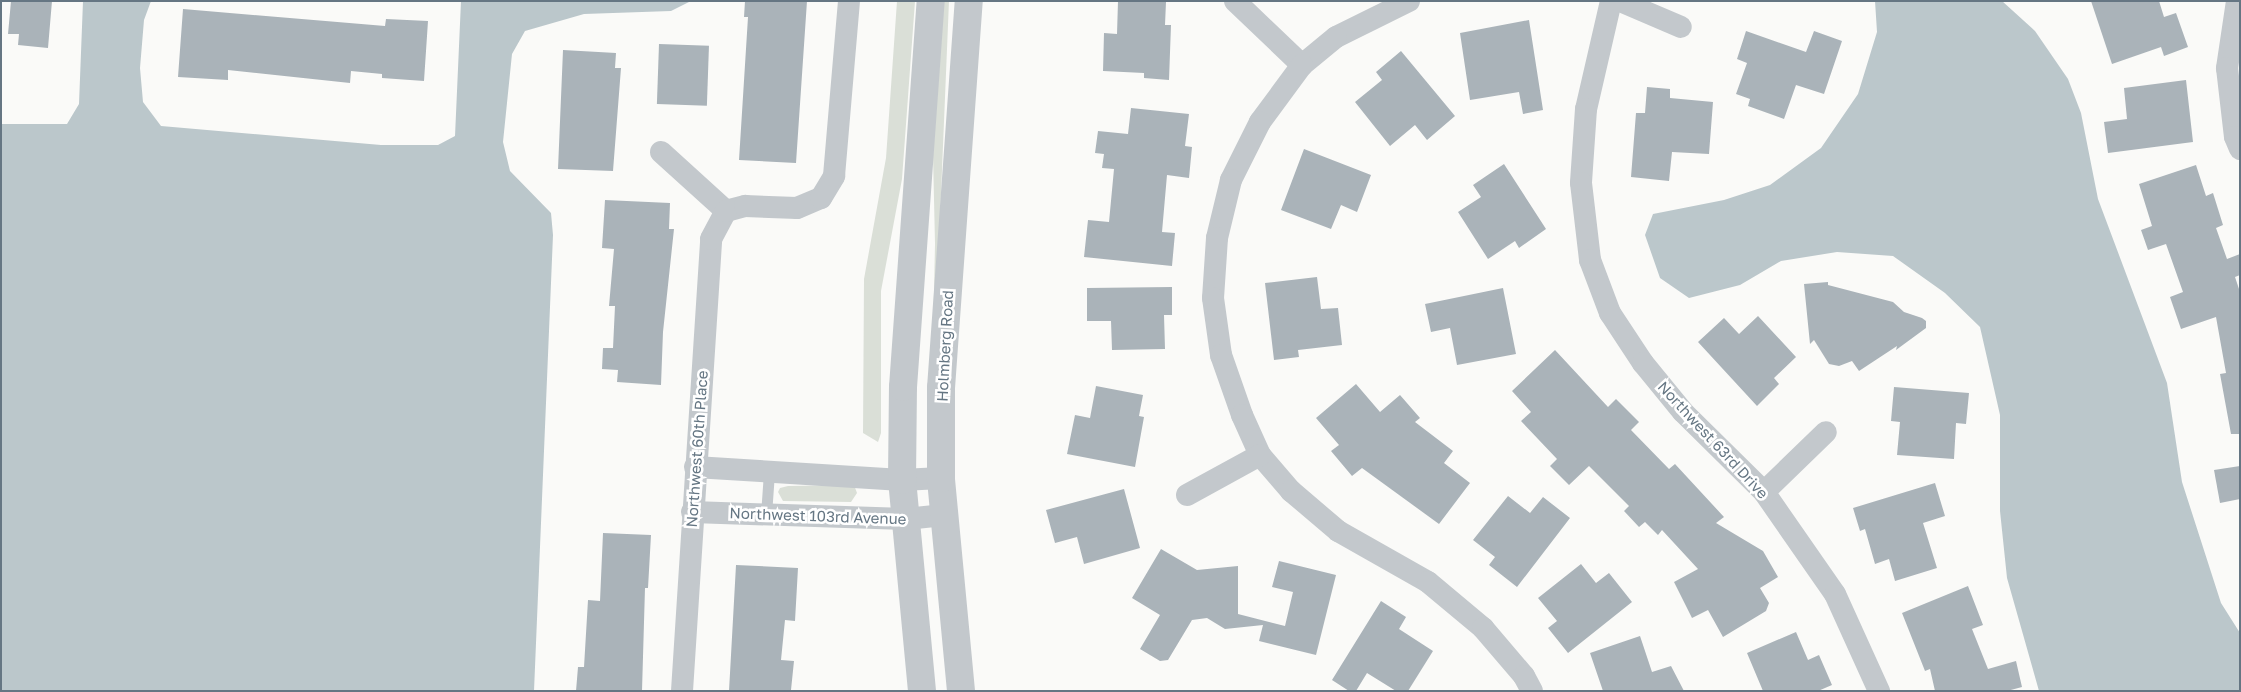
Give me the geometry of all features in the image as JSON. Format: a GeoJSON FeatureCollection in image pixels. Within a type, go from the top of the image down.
{"type":"FeatureCollection","features":[{"type":"Feature","properties":{"kind":"street"},"geometry":{"type":"LineString","coordinates":[[661,152],[726,212],[745,206],[797,208],[820,198],[834,176],[848,1]]}},
{"type":"Feature","properties":{"kind":"street"},"geometry":{"type":"LineString","coordinates":[[922,691],[902,480],[903,387],[931,1]]}},
{"type":"Feature","properties":{"kind":"street","name":"Holmberg Road"},"geometry":{"type":"LineString","coordinates":[[961,691],[941,478],[941,388],[968,1]]}},
{"type":"Feature","properties":{"kind":"street"},"geometry":{"type":"LineString","coordinates":[[1235,1],[1302,64]]}},
{"type":"Feature","properties":{"kind":"street"},"geometry":{"type":"LineString","coordinates":[[1409,1],[1336,37],[1302,64],[1260,122],[1231,180],[1217,238],[1213,298],[1221,355],[1242,415],[1260,455],[1291,490],[1338,531],[1428,582],[1483,628],[1524,676],[1532,691]]}},
{"type":"Feature","properties":{"kind":"street","name":"Northwest 63rd Drive"},"geometry":{"type":"LineString","coordinates":[[1611,1],[1586,109],[1581,183],[1590,260],[1610,314],[1643,363],[1683,412],[1764,492],[1835,594],[1873,672],[1878,691]]}},
{"type":"Feature","properties":{"kind":"street"},"geometry":{"type":"LineString","coordinates":[[1620,1],[1681,27]]}},
{"type":"Feature","properties":{"kind":"street"},"geometry":{"type":"LineString","coordinates":[[2236,1],[2227,68],[2235,137],[2240,149]]}},
{"type":"Feature","properties":{"kind":"street","name":"Northwest 60th Place"},"geometry":{"type":"LineString","coordinates":[[682,691],[711,239],[726,212]]}},
{"type":"Feature","properties":{"kind":"street"},"geometry":{"type":"LineString","coordinates":[[1764,492],[1826,432]]}},
{"type":"Feature","properties":{"kind":"street"},"geometry":{"type":"LineString","coordinates":[[1188,495],[1260,455]]}},
{"type":"Feature","properties":{"kind":"street"},"geometry":{"type":"LineString","coordinates":[[695,467],[902,480],[941,478]]}},
{"type":"Feature","properties":{"kind":"street","name":"Northwest 103rd Avenue"},"geometry":{"type":"LineString","coordinates":[[692,512],[906,519],[944,515]]}},
{"type":"Feature","properties":{"kind":"lane"},"geometry":{"type":"LineString","coordinates":[[766,515],[768,472]]}},
{"type":"Feature","properties":{"kind":"shaded area"},"geometry":{"type":"Polygon","coordinates":[[[83,1],[151,1],[144,20],[140,68],[143,102],[161,126],[381,145],[438,145],[455,136],[461,1],[691,1],[671,11],[584,14],[525,31],[512,54],[503,142],[510,171],[551,213],[553,235],[534,691],[1,691],[1,124],[67,124],[79,104],[83,1]]]}},
{"type":"Feature","properties":{"kind":"shaded area"},"geometry":{"type":"Polygon","coordinates":[[[897,1],[915,1],[902,179],[881,291],[881,433],[878,442],[863,433],[864,279],[886,158],[897,1]]]}},
{"type":"Feature","properties":{"kind":"shaded area"},"geometry":{"type":"Polygon","coordinates":[[[944,1],[949,1],[931,435],[935,244],[933,155],[944,1]]]}},
{"type":"Feature","properties":{"kind":"shaded area"},"geometry":{"type":"Polygon","coordinates":[[[1875,1],[2002,1],[2035,31],[2068,79],[2081,113],[2098,199],[2167,383],[2182,482],[2221,603],[2240,633],[2240,691],[2039,691],[2007,578],[2000,511],[2000,415],[1980,327],[1945,293],[1893,256],[1837,252],[1781,261],[1740,285],[1689,298],[1660,278],[1645,235],[1653,214],[1724,200],[1770,185],[1821,148],[1858,94],[1877,32],[1875,1]]]}},
{"type":"Feature","properties":{"kind":"shaded area"},"geometry":{"type":"Polygon","coordinates":[[[854,485],[857,493],[851,502],[783,501],[778,492],[780,488],[788,486],[854,485]]]}},
{"type":"Feature","properties":{"kind":"building"},"geometry":{"type":"Polygon","coordinates":[[[11,1],[52,1],[48,48],[18,45],[19,34],[8,34],[11,1]]]}},
{"type":"Feature","properties":{"kind":"building"},"geometry":{"type":"Polygon","coordinates":[[[745,1],[807,1],[796,163],[739,160],[748,17],[744,17],[745,1]]]}},
{"type":"Feature","properties":{"kind":"building"},"geometry":{"type":"Polygon","coordinates":[[[1118,1],[1166,2],[1165,25],[1171,25],[1169,80],[1144,78],[1144,73],[1103,71],[1104,33],[1117,34],[1118,1]]]}},
{"type":"Feature","properties":{"kind":"building"},"geometry":{"type":"Polygon","coordinates":[[[2091,1],[2159,1],[2164,17],[2176,13],[2188,47],[2164,56],[2161,47],[2112,64],[2091,1]]]}},
{"type":"Feature","properties":{"kind":"building"},"geometry":{"type":"Polygon","coordinates":[[[183,9],[385,26],[386,19],[428,21],[424,81],[382,78],[382,74],[351,71],[350,83],[228,70],[228,80],[178,77],[183,9]]]}},
{"type":"Feature","properties":{"kind":"building"},"geometry":{"type":"Polygon","coordinates":[[[1529,20],[1543,110],[1523,114],[1519,92],[1470,100],[1460,33],[1529,20]]]}},
{"type":"Feature","properties":{"kind":"building"},"geometry":{"type":"Polygon","coordinates":[[[1746,31],[1806,52],[1814,31],[1842,41],[1824,94],[1796,85],[1784,119],[1748,106],[1750,99],[1736,94],[1747,63],[1737,59],[1746,31]]]}},
{"type":"Feature","properties":{"kind":"building"},"geometry":{"type":"Polygon","coordinates":[[[659,44],[709,46],[707,106],[657,104],[659,44]]]}},
{"type":"Feature","properties":{"kind":"building"},"geometry":{"type":"Polygon","coordinates":[[[563,50],[616,53],[615,68],[621,68],[613,171],[558,169],[563,50]]]}},
{"type":"Feature","properties":{"kind":"building"},"geometry":{"type":"Polygon","coordinates":[[[1401,51],[1455,116],[1427,140],[1415,125],[1390,146],[1355,102],[1382,80],[1376,72],[1401,51]]]}},
{"type":"Feature","properties":{"kind":"building"},"geometry":{"type":"Polygon","coordinates":[[[2186,80],[2193,142],[2108,153],[2104,122],[2127,119],[2124,88],[2186,80]]]}},
{"type":"Feature","properties":{"kind":"building"},"geometry":{"type":"Polygon","coordinates":[[[1647,87],[1670,89],[1670,98],[1713,102],[1709,154],[1672,152],[1669,181],[1631,177],[1636,113],[1645,113],[1647,87]]]}},
{"type":"Feature","properties":{"kind":"building"},"geometry":{"type":"Polygon","coordinates":[[[1131,108],[1189,114],[1185,146],[1192,147],[1189,178],[1167,175],[1162,232],[1175,233],[1172,266],[1084,257],[1088,220],[1109,222],[1114,169],[1102,168],[1104,154],[1095,153],[1098,131],[1128,134],[1131,108]]]}},
{"type":"Feature","properties":{"kind":"building"},"geometry":{"type":"Polygon","coordinates":[[[1304,149],[1371,175],[1357,212],[1341,205],[1331,229],[1281,210],[1304,149]]]}},
{"type":"Feature","properties":{"kind":"building"},"geometry":{"type":"Polygon","coordinates":[[[1504,164],[1546,229],[1519,248],[1515,241],[1488,259],[1458,212],[1481,197],[1473,185],[1504,164]]]}},
{"type":"Feature","properties":{"kind":"building"},"geometry":{"type":"Polygon","coordinates":[[[2196,165],[2206,196],[2213,193],[2223,225],[2216,228],[2227,259],[2240,254],[2240,275],[2235,277],[2240,292],[2240,434],[2231,434],[2220,374],[2226,373],[2216,317],[2181,329],[2170,297],[2183,292],[2166,244],[2148,250],[2141,230],[2152,226],[2139,184],[2196,165]]]}},
{"type":"Feature","properties":{"kind":"building"},"geometry":{"type":"Polygon","coordinates":[[[605,200],[670,203],[669,229],[674,229],[663,332],[661,385],[617,382],[618,370],[602,369],[603,348],[613,348],[615,306],[609,306],[614,249],[602,248],[605,200]]]}},
{"type":"Feature","properties":{"kind":"building"},"geometry":{"type":"Polygon","coordinates":[[[1317,277],[1321,309],[1338,308],[1342,345],[1298,350],[1299,357],[1274,360],[1265,283],[1317,277]]]}},
{"type":"Feature","properties":{"kind":"building"},"geometry":{"type":"Polygon","coordinates":[[[1828,282],[1828,285],[1893,302],[1904,312],[1926,321],[1926,328],[1896,350],[1897,346],[1859,371],[1852,361],[1839,366],[1829,364],[1814,340],[1810,344],[1804,284],[1828,282]]]}},
{"type":"Feature","properties":{"kind":"building"},"geometry":{"type":"Polygon","coordinates":[[[1172,287],[1172,315],[1164,315],[1165,349],[1112,350],[1111,321],[1087,321],[1087,288],[1172,287]]]}},
{"type":"Feature","properties":{"kind":"building"},"geometry":{"type":"Polygon","coordinates":[[[1503,288],[1516,354],[1457,365],[1450,328],[1431,332],[1425,304],[1503,288]]]}},
{"type":"Feature","properties":{"kind":"building"},"geometry":{"type":"Polygon","coordinates":[[[1758,316],[1796,357],[1774,378],[1779,384],[1757,406],[1698,342],[1724,318],[1739,334],[1758,316]]]}},
{"type":"Feature","properties":{"kind":"building"},"geometry":{"type":"Polygon","coordinates":[[[1555,350],[1608,407],[1616,399],[1639,422],[1631,430],[1669,469],[1675,464],[1724,517],[1716,523],[1763,551],[1778,577],[1760,588],[1769,603],[1766,611],[1723,637],[1708,610],[1692,618],[1674,582],[1698,569],[1662,530],[1658,535],[1645,522],[1639,527],[1624,511],[1629,506],[1589,466],[1569,485],[1550,466],[1557,459],[1521,421],[1531,412],[1512,391],[1555,350]]]}},
{"type":"Feature","properties":{"kind":"building"},"geometry":{"type":"Polygon","coordinates":[[[1356,384],[1380,412],[1400,395],[1420,418],[1415,422],[1453,451],[1444,463],[1470,483],[1439,524],[1362,468],[1352,476],[1331,451],[1339,445],[1316,418],[1356,384]]]}},
{"type":"Feature","properties":{"kind":"building"},"geometry":{"type":"Polygon","coordinates":[[[1096,386],[1143,395],[1139,416],[1144,417],[1135,467],[1067,454],[1075,415],[1090,418],[1096,386]]]}},
{"type":"Feature","properties":{"kind":"building"},"geometry":{"type":"Polygon","coordinates":[[[1894,387],[1969,393],[1966,424],[1956,423],[1954,459],[1897,455],[1900,422],[1891,421],[1894,387]]]}},
{"type":"Feature","properties":{"kind":"building"},"geometry":{"type":"Polygon","coordinates":[[[2240,466],[2240,499],[2220,503],[2214,470],[2240,466]]]}},
{"type":"Feature","properties":{"kind":"building"},"geometry":{"type":"Polygon","coordinates":[[[1935,483],[1945,516],[1923,523],[1937,568],[1895,581],[1889,559],[1875,564],[1865,529],[1860,531],[1853,508],[1935,483]]]}},
{"type":"Feature","properties":{"kind":"building"},"geometry":{"type":"Polygon","coordinates":[[[1124,489],[1140,548],[1084,564],[1077,537],[1055,543],[1046,510],[1124,489]]]}},
{"type":"Feature","properties":{"kind":"building"},"geometry":{"type":"Polygon","coordinates":[[[1508,496],[1530,513],[1543,497],[1570,518],[1517,587],[1489,565],[1495,557],[1473,540],[1508,496]]]}},
{"type":"Feature","properties":{"kind":"building"},"geometry":{"type":"Polygon","coordinates":[[[603,533],[651,535],[648,588],[645,588],[642,691],[576,691],[578,667],[584,667],[588,600],[600,601],[603,533]]]}},
{"type":"Feature","properties":{"kind":"building"},"geometry":{"type":"Polygon","coordinates":[[[1161,549],[1197,570],[1238,566],[1238,614],[1285,626],[1293,592],[1272,587],[1279,561],[1336,575],[1316,655],[1259,641],[1263,625],[1225,629],[1207,618],[1192,620],[1168,660],[1160,661],[1140,649],[1160,615],[1132,598],[1161,549]]]}},
{"type":"Feature","properties":{"kind":"building"},"geometry":{"type":"Polygon","coordinates":[[[1581,564],[1596,583],[1609,573],[1632,602],[1568,653],[1548,628],[1557,621],[1538,598],[1581,564]]]}},
{"type":"Feature","properties":{"kind":"building"},"geometry":{"type":"Polygon","coordinates":[[[736,565],[798,568],[795,621],[785,620],[781,660],[794,661],[791,690],[729,691],[736,565]]]}},
{"type":"Feature","properties":{"kind":"building"},"geometry":{"type":"Polygon","coordinates":[[[1968,586],[1983,625],[1972,629],[1988,669],[2016,661],[2022,687],[2007,691],[1935,691],[1930,669],[1925,671],[1902,613],[1968,586]]]}},
{"type":"Feature","properties":{"kind":"building"},"geometry":{"type":"Polygon","coordinates":[[[1381,601],[1406,617],[1399,629],[1433,651],[1408,691],[1396,691],[1367,673],[1356,691],[1349,691],[1332,680],[1381,601]]]}},
{"type":"Feature","properties":{"kind":"building"},"geometry":{"type":"Polygon","coordinates":[[[1796,632],[1808,660],[1819,655],[1832,685],[1818,691],[1763,691],[1747,653],[1796,632]]]}},
{"type":"Feature","properties":{"kind":"building"},"geometry":{"type":"Polygon","coordinates":[[[1640,636],[1652,672],[1671,666],[1684,691],[1603,691],[1590,653],[1640,636]]]}}]}
